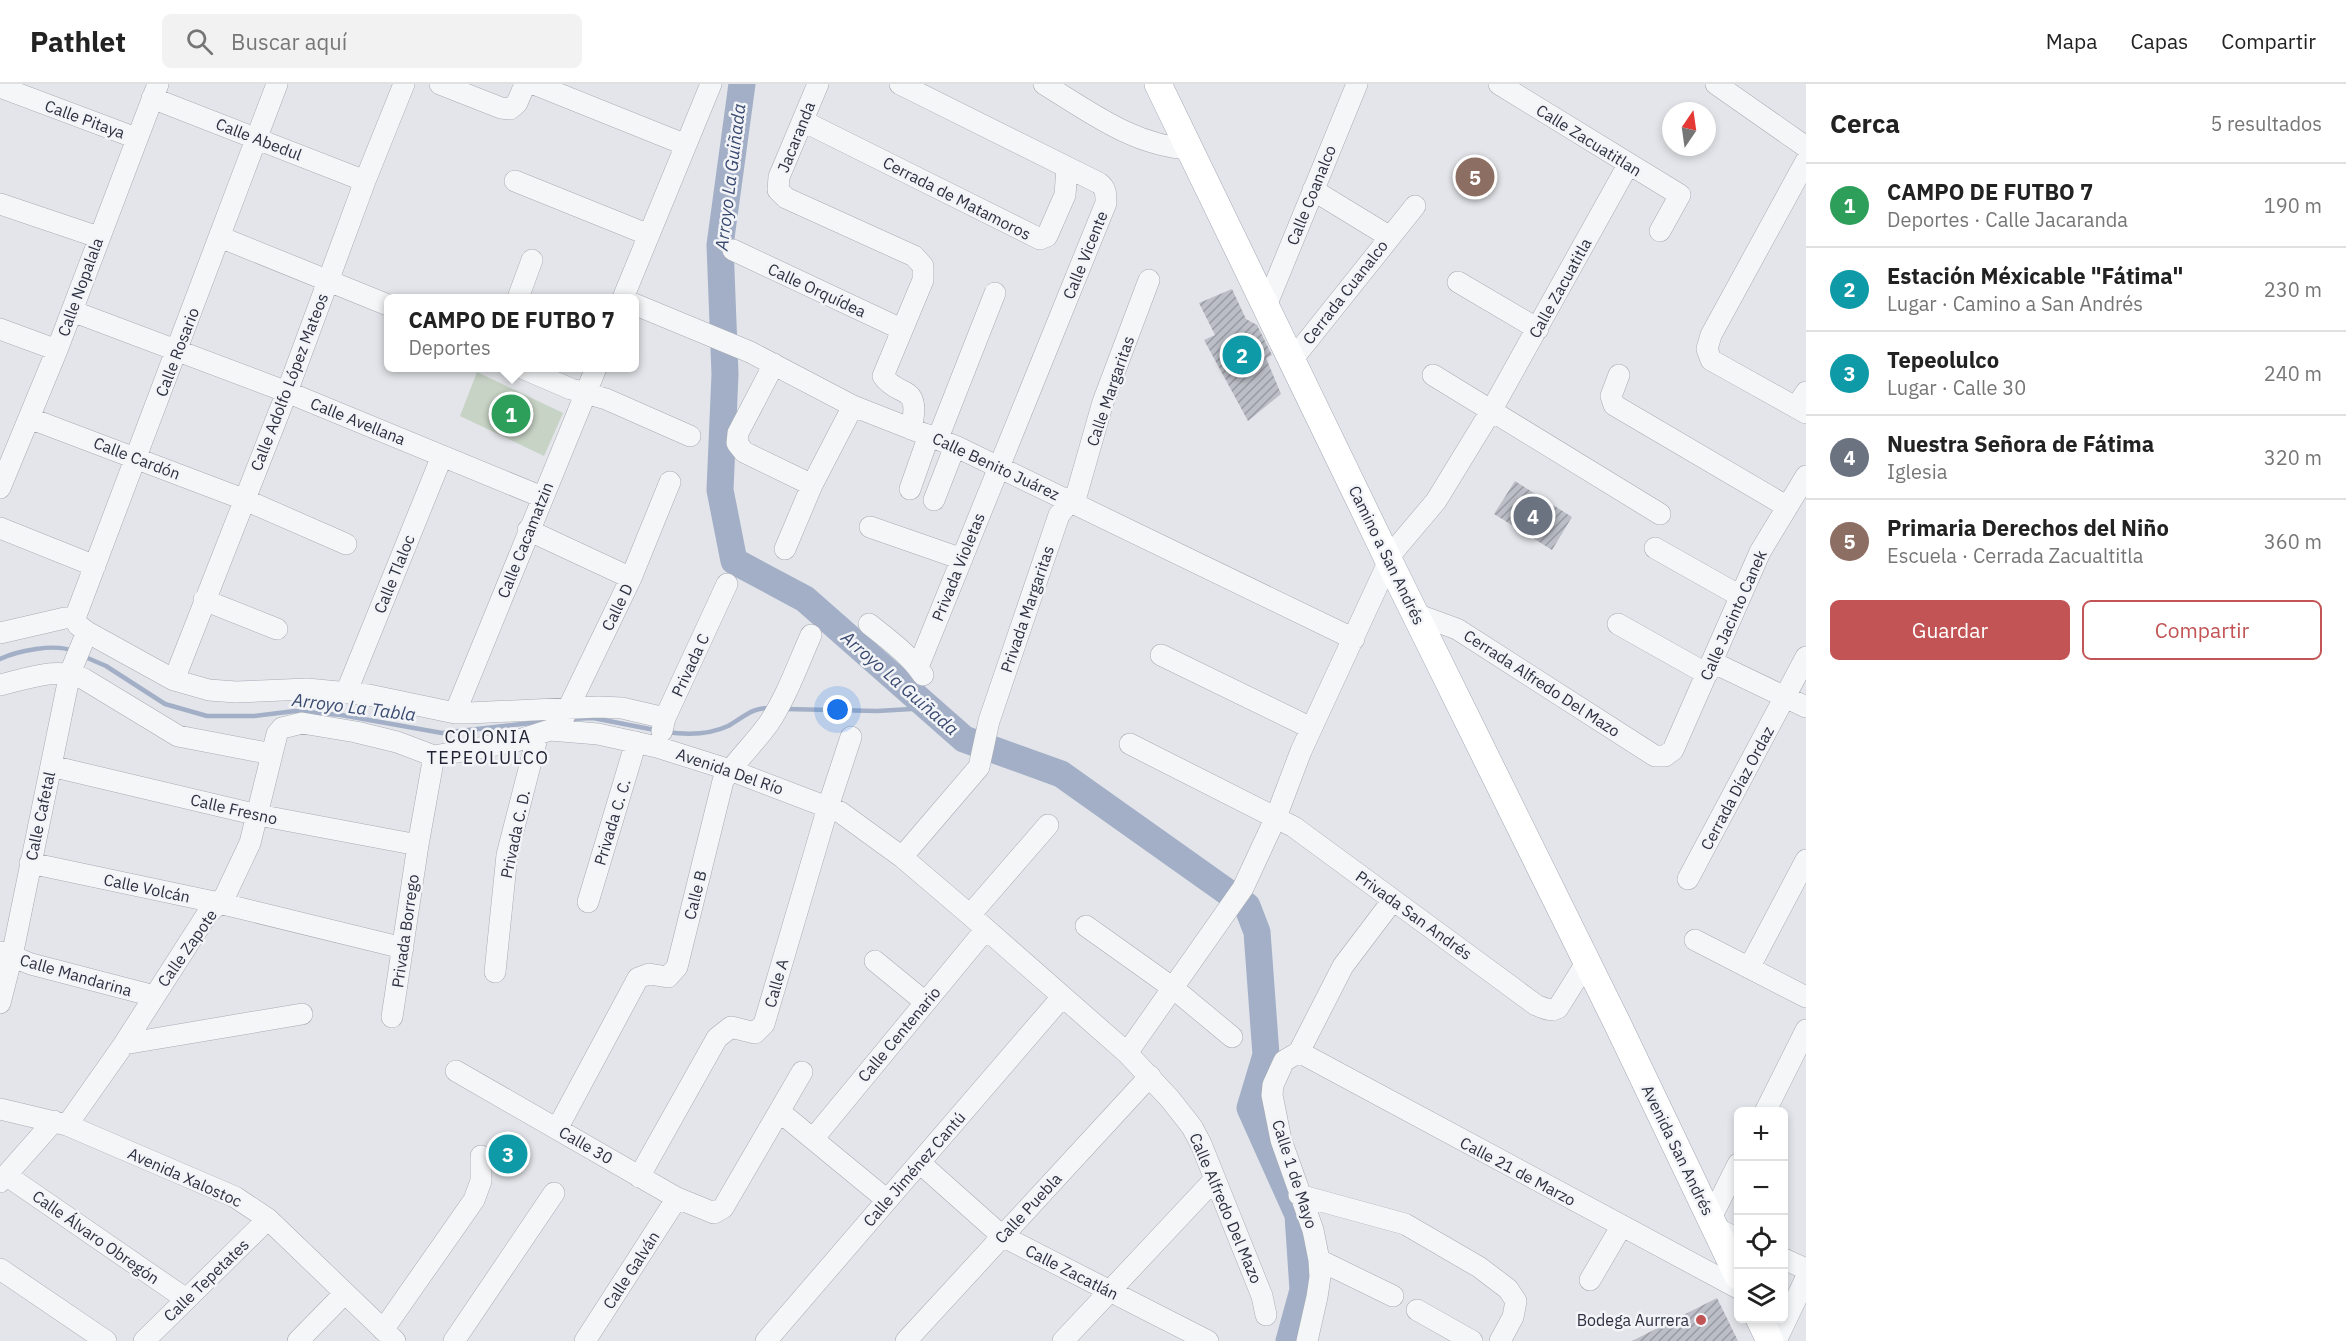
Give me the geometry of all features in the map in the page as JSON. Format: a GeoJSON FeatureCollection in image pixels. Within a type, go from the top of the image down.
{"type":"FeatureCollection","features":[{"type":"Feature","properties":{"kind":"main road","name":"Camino a San Andrés"},"geometry":{"type":"LineString","coordinates":[[1158,84],[1389,561],[1618,1025]]}},
{"type":"Feature","properties":{"kind":"main road","name":"Avenida San Andrés"},"geometry":{"type":"LineString","coordinates":[[1618,1025],[1722,1228],[1736,1269]]}},
{"type":"Feature","properties":{"kind":"main road"},"geometry":{"type":"LineString","coordinates":[[1761,1323],[1770,1341]]}},
{"type":"Feature","properties":{"kind":"street","name":"Calle Rosario"},"geometry":{"type":"LineString","coordinates":[[82,631],[95,566],[277,84]]}},
{"type":"Feature","properties":{"kind":"street","name":"Calle Adolfo López Mateos"},"geometry":{"type":"LineString","coordinates":[[174,680],[404,84]]}},
{"type":"Feature","properties":{"kind":"street"},"geometry":{"type":"LineString","coordinates":[[440,84],[501,108],[510,109],[517,103],[525,84]]}},
{"type":"Feature","properties":{"kind":"street"},"geometry":{"type":"LineString","coordinates":[[534,84],[686,145]]}},
{"type":"Feature","properties":{"kind":"street"},"geometry":{"type":"LineString","coordinates":[[625,294],[711,84]]}},
{"type":"Feature","properties":{"kind":"street","name":"Jacaranda"},"geometry":{"type":"LineString","coordinates":[[818,84],[779,177],[778,190],[786,198],[914,256],[923,266],[923,280],[902,329]]}},
{"type":"Feature","properties":{"kind":"street","name":"Calle Vicente"},"geometry":{"type":"LineString","coordinates":[[900,84],[1103,186],[1106,203],[999,467]]}},
{"type":"Feature","properties":{"kind":"street"},"geometry":{"type":"LineString","coordinates":[[1044,84],[1141,140],[1163,146],[1190,149]]}},
{"type":"Feature","properties":{"kind":"street","name":"Calle Coanalco"},"geometry":{"type":"LineString","coordinates":[[1266,306],[1357,84]]}},
{"type":"Feature","properties":{"kind":"street","name":"Calle Zacuatitlan"},"geometry":{"type":"LineString","coordinates":[[1499,84],[1680,195],[1660,231]]}},
{"type":"Feature","properties":{"kind":"street"},"geometry":{"type":"LineString","coordinates":[[1716,84],[1806,147]]}},
{"type":"Feature","properties":{"kind":"street","name":"Calle Pitaya"},"geometry":{"type":"LineString","coordinates":[[0,87],[136,138]]}},
{"type":"Feature","properties":{"kind":"street","name":"Calle Abedul"},"geometry":{"type":"LineString","coordinates":[[155,91],[257,138],[365,181]]}},
{"type":"Feature","properties":{"kind":"street","name":"Calle Nopalala"},"geometry":{"type":"LineString","coordinates":[[0,488],[7,451],[29,418],[57,350],[155,91]]}},
{"type":"Feature","properties":{"kind":"street","name":"Cerrada de Matamoros"},"geometry":{"type":"LineString","coordinates":[[802,121],[1040,239],[1047,236],[1065,195],[1067,168]]}},
{"type":"Feature","properties":{"kind":"street"},"geometry":{"type":"LineString","coordinates":[[1803,404],[1711,360],[1707,349],[1711,335],[1806,161]]}},
{"type":"Feature","properties":{"kind":"street","name":"Calle Zacuatitla"},"geometry":{"type":"LineString","coordinates":[[1491,411],[1628,165]]}},
{"type":"Feature","properties":{"kind":"street"},"geometry":{"type":"LineString","coordinates":[[514,181],[649,235]]}},
{"type":"Feature","properties":{"kind":"street","name":"Cerrada Cuanalco"},"geometry":{"type":"LineString","coordinates":[[1292,360],[1390,237],[1313,190]]}},
{"type":"Feature","properties":{"kind":"street"},"geometry":{"type":"LineString","coordinates":[[0,204],[98,237]]}},
{"type":"Feature","properties":{"kind":"street"},"geometry":{"type":"LineString","coordinates":[[1390,237],[1415,206]]}},
{"type":"Feature","properties":{"kind":"street"},"geometry":{"type":"LineString","coordinates":[[220,237],[384,303]]}},
{"type":"Feature","properties":{"kind":"street","name":"Calle Orquídea"},"geometry":{"type":"LineString","coordinates":[[734,250],[902,329]]}},
{"type":"Feature","properties":{"kind":"street"},"geometry":{"type":"LineString","coordinates":[[520,294],[532,261]]}},
{"type":"Feature","properties":{"kind":"street","name":"Calle Margaritas"},"geometry":{"type":"LineString","coordinates":[[1071,500],[1077,493],[1103,402],[1149,280]]}},
{"type":"Feature","properties":{"kind":"street"},"geometry":{"type":"LineString","coordinates":[[1458,282],[1538,329]]}},
{"type":"Feature","properties":{"kind":"street"},"geometry":{"type":"LineString","coordinates":[[910,489],[996,293]]}},
{"type":"Feature","properties":{"kind":"street","name":"Calle Benito Juárez"},"geometry":{"type":"LineString","coordinates":[[639,306],[712,338],[738,346],[853,406],[933,437],[1071,500],[1354,639]]}},
{"type":"Feature","properties":{"kind":"street","name":"Calle Avellana"},"geometry":{"type":"LineString","coordinates":[[72,311],[287,392],[542,497]]}},
{"type":"Feature","properties":{"kind":"street"},"geometry":{"type":"LineString","coordinates":[[0,329],[57,350]]}},
{"type":"Feature","properties":{"kind":"street"},"geometry":{"type":"LineString","coordinates":[[902,329],[883,376],[906,391],[914,409],[933,437],[934,500]]}},
{"type":"Feature","properties":{"kind":"street"},"geometry":{"type":"LineString","coordinates":[[774,364],[738,433],[737,443],[744,452],[812,485]]}},
{"type":"Feature","properties":{"kind":"street"},"geometry":{"type":"LineString","coordinates":[[532,372],[587,394],[606,399],[690,436]]}},
{"type":"Feature","properties":{"kind":"street","name":"Calle Cacamatzin"},"geometry":{"type":"LineString","coordinates":[[455,713],[595,372]]}},
{"type":"Feature","properties":{"kind":"street"},"geometry":{"type":"LineString","coordinates":[[1433,375],[1660,514]]}},
{"type":"Feature","properties":{"kind":"street"},"geometry":{"type":"LineString","coordinates":[[1619,375],[1611,396],[1614,405],[1786,506]]}},
{"type":"Feature","properties":{"kind":"street"},"geometry":{"type":"LineString","coordinates":[[785,549],[812,485],[853,406]]}},
{"type":"Feature","properties":{"kind":"street"},"geometry":{"type":"LineString","coordinates":[[1127,1053],[1243,888],[1276,817],[1311,728],[1389,561],[1398,544],[1436,501],[1491,411]]}},
{"type":"Feature","properties":{"kind":"street","name":"Calle Cardón"},"geometry":{"type":"LineString","coordinates":[[29,418],[243,499],[346,544]]}},
{"type":"Feature","properties":{"kind":"street","name":"Calle Tlaloc"},"geometry":{"type":"LineString","coordinates":[[346,693],[442,456]]}},
{"type":"Feature","properties":{"kind":"street","name":"Privada Violetas"},"geometry":{"type":"LineString","coordinates":[[869,624],[891,641],[920,671],[999,467]]}},
{"type":"Feature","properties":{"kind":"street","name":"Calle Jacinto Canek"},"geometry":{"type":"LineString","coordinates":[[1665,756],[1673,750],[1764,543],[1806,476]]}},
{"type":"Feature","properties":{"kind":"street","name":"Calle D"},"geometry":{"type":"LineString","coordinates":[[563,719],[631,578],[670,482]]}},
{"type":"Feature","properties":{"kind":"street","name":"Privada Margaritas"},"geometry":{"type":"LineString","coordinates":[[902,857],[978,766],[988,726],[1059,515],[1071,500]]}},
{"type":"Feature","properties":{"kind":"street"},"geometry":{"type":"LineString","coordinates":[[870,527],[962,559]]}},
{"type":"Feature","properties":{"kind":"street"},"geometry":{"type":"LineString","coordinates":[[0,528],[95,566]]}},
{"type":"Feature","properties":{"kind":"street"},"geometry":{"type":"LineString","coordinates":[[528,530],[631,578]]}},
{"type":"Feature","properties":{"kind":"street"},"geometry":{"type":"LineString","coordinates":[[1655,548],[1740,596]]}},
{"type":"Feature","properties":{"kind":"street","name":"Privada C"},"geometry":{"type":"LineString","coordinates":[[662,731],[727,584]]}},
{"type":"Feature","properties":{"kind":"street"},"geometry":{"type":"LineString","coordinates":[[204,600],[277,629]]}},
{"type":"Feature","properties":{"kind":"street","name":"Cerrada Alfredo Del Mazo"},"geometry":{"type":"LineString","coordinates":[[1416,614],[1457,629],[1655,756],[1665,756]]}},
{"type":"Feature","properties":{"kind":"street"},"geometry":{"type":"LineString","coordinates":[[0,633],[65,618],[82,631],[174,680],[209,690],[236,692],[307,689],[369,695],[455,713],[563,719],[582,707],[622,708],[662,731]]}},
{"type":"Feature","properties":{"kind":"street"},"geometry":{"type":"LineString","coordinates":[[1618,624],[1709,668],[1786,697],[1806,707]]}},
{"type":"Feature","properties":{"kind":"street","name":"Calle Cafetal"},"geometry":{"type":"LineString","coordinates":[[0,1003],[6,954],[30,863],[71,670],[82,631]]}},
{"type":"Feature","properties":{"kind":"street","name":"Calle B"},"geometry":{"type":"LineString","coordinates":[[557,1128],[638,978],[649,974],[669,976],[677,967],[723,781],[771,720],[811,635]]}},
{"type":"Feature","properties":{"kind":"street"},"geometry":{"type":"LineString","coordinates":[[1161,655],[1311,728]]}},
{"type":"Feature","properties":{"kind":"street","name":"Cerrada Díaz Ordaz"},"geometry":{"type":"LineString","coordinates":[[1688,879],[1806,657]]}},
{"type":"Feature","properties":{"kind":"street"},"geometry":{"type":"LineString","coordinates":[[0,685],[71,670],[177,736],[272,754]]}},
{"type":"Feature","properties":{"kind":"street","name":"Avenida Del Río"},"geometry":{"type":"LineString","coordinates":[[272,754],[277,734],[282,728],[302,723],[376,736],[434,756],[484,748],[538,734],[563,719],[598,734],[636,742],[662,731],[730,770],[828,807],[853,821],[902,857],[1127,1053]]}},
{"type":"Feature","properties":{"kind":"street","name":"Privada C. D."},"geometry":{"type":"LineString","coordinates":[[495,972],[507,855],[538,734]]}},
{"type":"Feature","properties":{"kind":"street","name":"Calle A"},"geometry":{"type":"LineString","coordinates":[[639,1177],[717,1038],[731,1026],[751,1033],[759,1031],[764,1024],[851,737]]}},
{"type":"Feature","properties":{"kind":"street","name":"Privada C. C."},"geometry":{"type":"LineString","coordinates":[[588,902],[636,742]]}},
{"type":"Feature","properties":{"kind":"street","name":"Privada San Andrés"},"geometry":{"type":"LineString","coordinates":[[1130,744],[1294,827],[1536,1005],[1553,1011],[1562,1002],[1586,963]]}},
{"type":"Feature","properties":{"kind":"street","name":"Calle Zapote"},"geometry":{"type":"LineString","coordinates":[[3,1178],[61,1123],[124,1044],[206,916],[228,892],[250,843],[272,754]]}},
{"type":"Feature","properties":{"kind":"street","name":"Privada Borrego"},"geometry":{"type":"LineString","coordinates":[[392,1017],[434,756]]}},
{"type":"Feature","properties":{"kind":"street","name":"Calle Fresno"},"geometry":{"type":"LineString","coordinates":[[51,766],[258,815],[418,845]]}},
{"type":"Feature","properties":{"kind":"street"},"geometry":{"type":"LineString","coordinates":[[970,915],[1048,825]]}},
{"type":"Feature","properties":{"kind":"street"},"geometry":{"type":"LineString","coordinates":[[1749,968],[1806,860]]}},
{"type":"Feature","properties":{"kind":"street","name":"Calle Volcán"},"geometry":{"type":"LineString","coordinates":[[30,863],[219,903],[403,948]]}},
{"type":"Feature","properties":{"kind":"street","name":"Calle 1 de Mayo"},"geometry":{"type":"LineString","coordinates":[[1307,1341],[1320,1277],[1319,1260],[1313,1230],[1281,1140],[1272,1095],[1277,1072],[1284,1061],[1299,1052],[1343,966],[1393,900]]}},
{"type":"Feature","properties":{"kind":"street"},"geometry":{"type":"LineString","coordinates":[[1086,926],[1173,988],[1232,1036]]}},
{"type":"Feature","properties":{"kind":"street","name":"Calle Centenario"},"geometry":{"type":"LineString","coordinates":[[813,1139],[986,929]]}},
{"type":"Feature","properties":{"kind":"street"},"geometry":{"type":"LineString","coordinates":[[1695,940],[1806,997]]}},
{"type":"Feature","properties":{"kind":"street","name":"Calle Mandarina"},"geometry":{"type":"LineString","coordinates":[[6,954],[153,996]]}},
{"type":"Feature","properties":{"kind":"street"},"geometry":{"type":"LineString","coordinates":[[876,961],[925,1002]]}},
{"type":"Feature","properties":{"kind":"street","name":"Calle Jiménez Cantú"},"geometry":{"type":"LineString","coordinates":[[768,1340],[1062,997]]}},
{"type":"Feature","properties":{"kind":"street"},"geometry":{"type":"LineString","coordinates":[[124,1044],[302,1014]]}},
{"type":"Feature","properties":{"kind":"street"},"geometry":{"type":"LineString","coordinates":[[1768,1107],[1806,1030]]}},
{"type":"Feature","properties":{"kind":"street","name":"Calle 21 de Marzo"},"geometry":{"type":"LineString","coordinates":[[1299,1052],[1734,1286]]}},
{"type":"Feature","properties":{"kind":"street","name":"Calle Alfredo Del Mazo"},"geometry":{"type":"LineString","coordinates":[[1127,1053],[1150,1076],[1192,1127],[1201,1144],[1262,1296],[1266,1315]]}},
{"type":"Feature","properties":{"kind":"street","name":"Calle 30"},"geometry":{"type":"LineString","coordinates":[[456,1071],[639,1177],[709,1212],[717,1213],[723,1208],[780,1112]]}},
{"type":"Feature","properties":{"kind":"street"},"geometry":{"type":"LineString","coordinates":[[802,1072],[780,1112],[887,1200]]}},
{"type":"Feature","properties":{"kind":"street","name":"Calle Puebla"},"geometry":{"type":"LineString","coordinates":[[906,1341],[1150,1076]]}},
{"type":"Feature","properties":{"kind":"street","name":"Avenida Xalostoc"},"geometry":{"type":"LineString","coordinates":[[0,1109],[61,1123],[235,1197],[268,1220],[389,1336]]}},
{"type":"Feature","properties":{"kind":"street"},"geometry":{"type":"LineString","coordinates":[[389,1336],[474,1200],[481,1181],[481,1156]]}},
{"type":"Feature","properties":{"kind":"street","name":"Calle Zacatlán"},"geometry":{"type":"LineString","coordinates":[[920,1163],[1002,1236],[1208,1341]]}},
{"type":"Feature","properties":{"kind":"street","name":"Calle Álvaro Obregón"},"geometry":{"type":"LineString","coordinates":[[3,1178],[186,1299]]}},
{"type":"Feature","properties":{"kind":"street"},"geometry":{"type":"LineString","coordinates":[[1063,1341],[1214,1180]]}},
{"type":"Feature","properties":{"kind":"street"},"geometry":{"type":"LineString","coordinates":[[1722,1228],[1734,1180]]}},
{"type":"Feature","properties":{"kind":"street"},"geometry":{"type":"LineString","coordinates":[[454,1341],[554,1193]]}},
{"type":"Feature","properties":{"kind":"street"},"geometry":{"type":"LineString","coordinates":[[1299,1195],[1405,1224],[1479,1267],[1508,1289],[1516,1301],[1513,1317],[1500,1341]]}},
{"type":"Feature","properties":{"kind":"street","name":"Calle Galván"},"geometry":{"type":"LineString","coordinates":[[585,1341],[677,1198]]}},
{"type":"Feature","properties":{"kind":"street","name":"Calle Tepetates"},"geometry":{"type":"LineString","coordinates":[[144,1341],[268,1220]]}},
{"type":"Feature","properties":{"kind":"street"},"geometry":{"type":"LineString","coordinates":[[1590,1280],[1621,1227]]}},
{"type":"Feature","properties":{"kind":"street"},"geometry":{"type":"LineString","coordinates":[[1319,1260],[1393,1296]]}},
{"type":"Feature","properties":{"kind":"street"},"geometry":{"type":"LineString","coordinates":[[1788,1261],[1806,1269]]}},
{"type":"Feature","properties":{"kind":"street"},"geometry":{"type":"LineString","coordinates":[[0,1269],[106,1341]]}},
{"type":"Feature","properties":{"kind":"street"},"geometry":{"type":"LineString","coordinates":[[1776,1341],[1806,1278]]}},
{"type":"Feature","properties":{"kind":"street"},"geometry":{"type":"LineString","coordinates":[[298,1341],[344,1294]]}},
{"type":"Feature","properties":{"kind":"street"},"geometry":{"type":"LineString","coordinates":[[1417,1310],[1472,1341]]}},
{"type":"Feature","properties":{"kind":"green space"},"geometry":{"type":"Polygon","coordinates":[[[477,372],[563,413],[544,456],[460,416],[477,372]]]}},
{"type":"Feature","properties":{"kind":"building"},"geometry":{"type":"Polygon","coordinates":[[[1232,289],[1246,319],[1257,325],[1272,355],[1266,358],[1281,394],[1248,421],[1204,340],[1215,335],[1199,303],[1232,289]]]}},
{"type":"Feature","properties":{"kind":"building"},"geometry":{"type":"Polygon","coordinates":[[[1515,481],[1572,517],[1552,550],[1494,514],[1515,481]]]}},
{"type":"Feature","properties":{"kind":"building","name":"Bodega Aurrera"},"geometry":{"type":"Polygon","coordinates":[[[1717,1298],[1738,1341],[1632,1341],[1717,1298]]]}},
{"type":"Feature","properties":{"kind":"waterway","name":"Arroyo La Guiñada"},"geometry":{"type":"LineString","coordinates":[[742,84],[720,245],[725,374],[720,490],[734,561],[805,599],[964,739],[1061,774],[1247,906],[1257,932],[1266,1055],[1250,1108],[1298,1215],[1303,1290],[1289,1341]]}},
{"type":"Feature","properties":{"kind":"waterway","name":"Arroyo La Tabla"},"geometry":{"type":"LineString","coordinates":[[0,659],[36,649],[56,648],[73,651]]}},
{"type":"Feature","properties":{"kind":"waterway","name":"Arroyo La Tabla"},"geometry":{"type":"LineString","coordinates":[[83,656],[106,666],[165,704],[207,716],[254,716],[295,711],[341,715],[442,733],[549,721]]}},
{"type":"Feature","properties":{"kind":"waterway","name":"Arroyo La Tabla"},"geometry":{"type":"LineString","coordinates":[[666,732],[706,733],[728,726],[753,711],[771,708]]}},
{"type":"Feature","properties":{"kind":"waterway","name":"Arroyo La Tabla"},"geometry":{"type":"LineString","coordinates":[[786,709],[877,711],[929,708]]}},
{"type":"Feature","properties":{"kind":"waterway","name":"Arroyo La Tabla"},"geometry":{"type":"LineString","coordinates":[[569,719],[593,718],[655,730]]}},
{"type":"Feature","properties":{"kind":"place","name":"Primaria Derechos del Niño"},"geometry":{"type":"Point","coordinates":[1475,177]}},
{"type":"Feature","properties":{"kind":"place","name":"Estación Méxicable \"Fátima\""},"geometry":{"type":"Point","coordinates":[1242,355]}},
{"type":"Feature","properties":{"kind":"place","name":"CAMPO DE FUTBO 7"},"geometry":{"type":"Point","coordinates":[511,414]}},
{"type":"Feature","properties":{"kind":"place","name":"Nuestra Señora de Fátima"},"geometry":{"type":"Point","coordinates":[1533,516]}},
{"type":"Feature","properties":{"kind":"place","name":"Tepeolulco"},"geometry":{"type":"Point","coordinates":[508,1154]}},
{"type":"Feature","properties":{"kind":"place","name":"Bodega Aurrera"},"geometry":{"type":"Point","coordinates":[1701,1320]}},
{"type":"Feature","properties":{"kind":"district","name":"COLONIA TEPEOLULCO"},"geometry":{"type":"Point","coordinates":[488,746]}}]}
